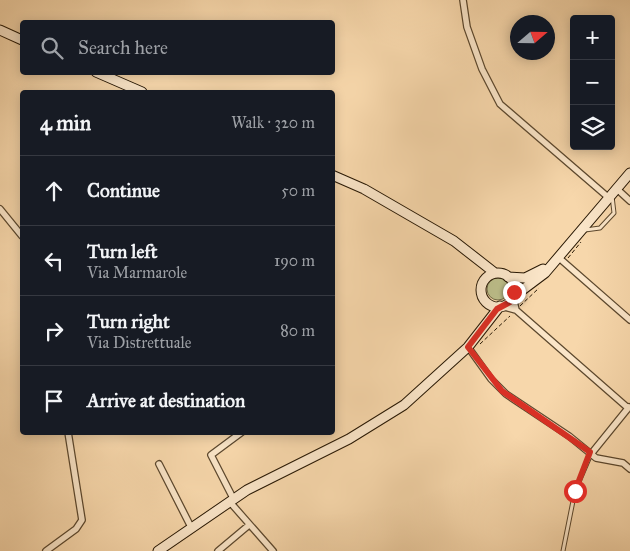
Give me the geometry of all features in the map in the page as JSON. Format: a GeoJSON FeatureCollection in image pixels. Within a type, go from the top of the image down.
{"type":"FeatureCollection","features":[{"type":"Feature","properties":{"kind":"main road"},"geometry":{"type":"LineString","coordinates":[[0,30],[20,39]]}},
{"type":"Feature","properties":{"kind":"main road"},"geometry":{"type":"LineString","coordinates":[[103,75],[137,90]]}},
{"type":"Feature","properties":{"kind":"main road"},"geometry":{"type":"LineString","coordinates":[[484,300],[491,305],[505,305],[513,297],[536,282],[560,259],[582,229],[630,173]]}},
{"type":"Feature","properties":{"kind":"main road"},"geometry":{"type":"LineString","coordinates":[[335,176],[364,189],[454,241],[495,273],[508,276],[530,277],[560,259]]}},
{"type":"Feature","properties":{"kind":"main road"},"geometry":{"type":"LineString","coordinates":[[473,257],[479,267],[482,283],[481,292],[486,313],[482,331]]}},
{"type":"Feature","properties":{"kind":"main road"},"geometry":{"type":"LineString","coordinates":[[482,283],[495,273]]}},
{"type":"Feature","properties":{"kind":"main road"},"geometry":{"type":"LineString","coordinates":[[508,276],[514,286],[513,297]]}},
{"type":"Feature","properties":{"kind":"main road"},"geometry":{"type":"LineString","coordinates":[[158,551],[231,500],[349,439],[391,414],[470,349],[500,306]]}},
{"type":"Feature","properties":{"kind":"street"},"geometry":{"type":"LineString","coordinates":[[463,0],[468,27],[482,69],[500,104],[613,194],[630,201]]}},
{"type":"Feature","properties":{"kind":"street"},"geometry":{"type":"LineString","coordinates":[[0,209],[20,234]]}},
{"type":"Feature","properties":{"kind":"street"},"geometry":{"type":"LineString","coordinates":[[560,259],[630,320]]}},
{"type":"Feature","properties":{"kind":"street"},"geometry":{"type":"LineString","coordinates":[[513,297],[515,311]]}},
{"type":"Feature","properties":{"kind":"street"},"geometry":{"type":"LineString","coordinates":[[500,306],[515,311],[629,407],[591,454]]}},
{"type":"Feature","properties":{"kind":"street"},"geometry":{"type":"LineString","coordinates":[[470,349],[486,373],[502,391],[569,436],[598,460],[623,463],[630,469]]}},
{"type":"Feature","properties":{"kind":"street"},"geometry":{"type":"LineString","coordinates":[[46,551],[76,529],[82,520],[68,435]]}},
{"type":"Feature","properties":{"kind":"street"},"geometry":{"type":"LineString","coordinates":[[238,435],[211,455],[231,500],[249,526],[272,551]]}},
{"type":"Feature","properties":{"kind":"street"},"geometry":{"type":"LineString","coordinates":[[159,464],[191,527]]}},
{"type":"Feature","properties":{"kind":"street"},"geometry":{"type":"LineString","coordinates":[[218,551],[249,526]]}},
{"type":"Feature","properties":{"kind":"lane"},"geometry":{"type":"LineString","coordinates":[[582,229],[598,230],[614,212],[613,194]]}},
{"type":"Feature","properties":{"kind":"lane"},"geometry":{"type":"LineString","coordinates":[[563,551],[575,491],[591,454]]}},
{"type":"Feature","properties":{"kind":"path"},"geometry":{"type":"LineString","coordinates":[[560,259],[581,244],[581,239]]}},
{"type":"Feature","properties":{"kind":"path"},"geometry":{"type":"LineString","coordinates":[[470,349],[515,311]]}},
{"type":"Feature","properties":{"kind":"green space"},"geometry":{"type":"Polygon","coordinates":[[[498,278],[506,281],[509,289],[506,297],[498,300],[490,297],[487,289],[490,281],[498,278]]]}},
{"type":"Feature","properties":{"kind":"route"},"geometry":{"type":"LineString","coordinates":[[514,292],[510,302],[497,309],[468,347],[475,354],[486,373],[502,391],[525,409],[569,436],[590,452],[591,454],[584,465],[575,491]]}}]}
